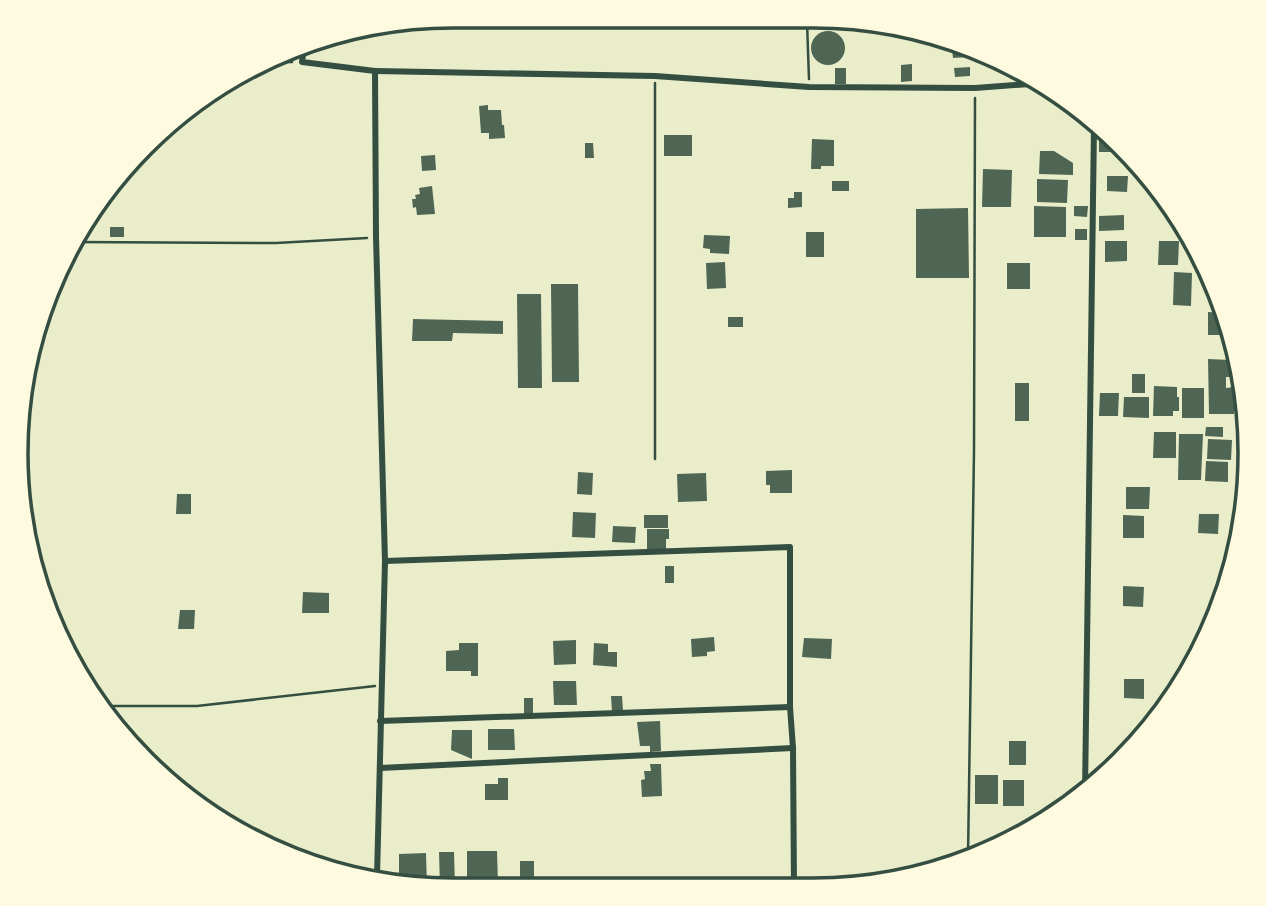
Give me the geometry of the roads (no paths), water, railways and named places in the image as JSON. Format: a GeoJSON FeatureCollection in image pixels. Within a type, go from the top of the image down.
{"type":"FeatureCollection","features":[{"type":"Feature","properties":{"kind":"street"},"geometry":{"type":"LineString","coordinates":[[303,56],[302,62],[375,71],[655,76],[809,87],[975,88],[1025,84]]}},
{"type":"Feature","properties":{"kind":"street"},"geometry":{"type":"LineString","coordinates":[[375,71],[384,561],[377,871]]}},
{"type":"Feature","properties":{"kind":"street"},"geometry":{"type":"LineString","coordinates":[[1085,779],[1094,134]]}},
{"type":"Feature","properties":{"kind":"street"},"geometry":{"type":"LineString","coordinates":[[384,561],[790,547],[794,878]]}},
{"type":"Feature","properties":{"kind":"street"},"geometry":{"type":"LineString","coordinates":[[380,721],[790,707]]}},
{"type":"Feature","properties":{"kind":"street"},"geometry":{"type":"LineString","coordinates":[[380,768],[793,748]]}}]}
